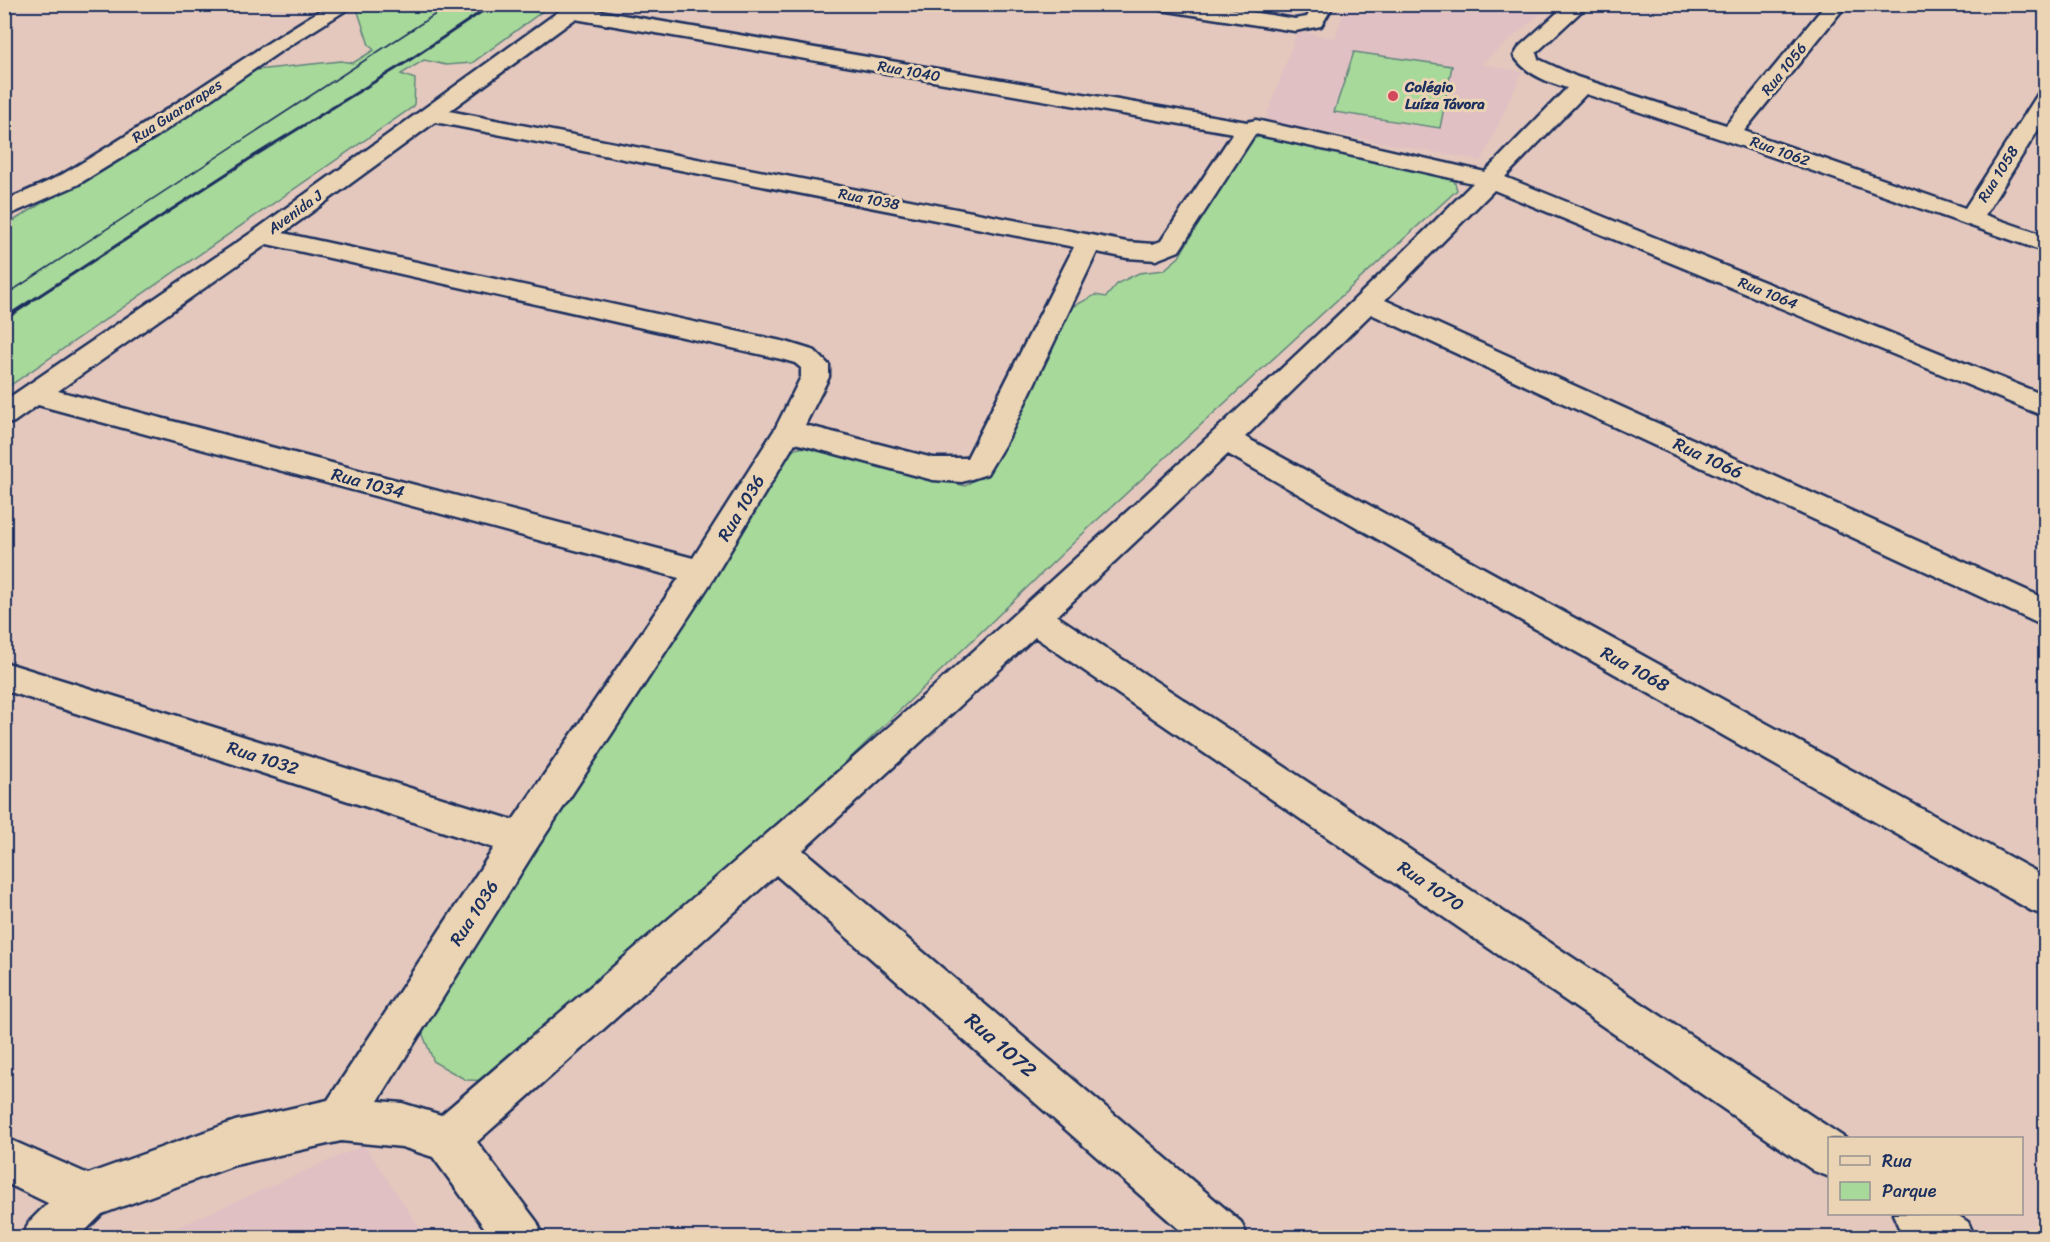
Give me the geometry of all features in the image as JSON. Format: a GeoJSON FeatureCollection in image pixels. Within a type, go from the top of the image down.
{"type":"FeatureCollection","features":[{"type":"Feature","properties":{"kind":"street","name":"Rua Guararapes"},"geometry":{"type":"LineString","coordinates":[[4,210],[69,180],[274,47],[346,4]]}},
{"type":"Feature","properties":{"kind":"street"},"geometry":{"type":"LineString","coordinates":[[1161,4],[1295,25],[1312,25],[1318,21],[1324,4]]}},
{"type":"Feature","properties":{"kind":"street","name":"Rua 1062"},"geometry":{"type":"LineString","coordinates":[[1579,4],[1527,50],[1524,56],[1527,61],[1546,73],[1582,86],[1731,133],[2046,245]]}},
{"type":"Feature","properties":{"kind":"street","name":"Rua 1056"},"geometry":{"type":"LineString","coordinates":[[1731,133],[1837,4]]}},
{"type":"Feature","properties":{"kind":"street","name":"Avenida J"},"geometry":{"type":"LineString","coordinates":[[4,415],[263,236],[576,8]]}},
{"type":"Feature","properties":{"kind":"street","name":"Rua 1040"},"geometry":{"type":"LineString","coordinates":[[576,8],[1247,129],[1256,127],[1491,180]]}},
{"type":"Feature","properties":{"kind":"street"},"geometry":{"type":"LineString","coordinates":[[447,1139],[777,852],[1225,440],[1370,303],[1582,86]]}},
{"type":"Feature","properties":{"kind":"street","name":"Rua 1058"},"geometry":{"type":"LineString","coordinates":[[1970,219],[2046,99]]}},
{"type":"Feature","properties":{"kind":"street","name":"Rua 1038"},"geometry":{"type":"LineString","coordinates":[[430,114],[1127,250],[1156,252],[1170,246],[1247,129]]}},
{"type":"Feature","properties":{"kind":"street","name":"Rua 1064"},"geometry":{"type":"LineString","coordinates":[[1491,180],[2046,407]]}},
{"type":"Feature","properties":{"kind":"street","name":"Rua 1036"},"geometry":{"type":"LineString","coordinates":[[263,236],[805,357],[815,365],[815,377],[788,430],[702,572],[521,840],[340,1119]]}},
{"type":"Feature","properties":{"kind":"street"},"geometry":{"type":"LineString","coordinates":[[788,430],[933,469],[962,471],[977,466],[993,440],[1090,241]]}},
{"type":"Feature","properties":{"kind":"street","name":"Rua 1066"},"geometry":{"type":"LineString","coordinates":[[1370,303],[2046,614]]}},
{"type":"Feature","properties":{"kind":"street","name":"Rua 1034"},"geometry":{"type":"LineString","coordinates":[[35,395],[702,572]]}},
{"type":"Feature","properties":{"kind":"street","name":"Rua 1068"},"geometry":{"type":"LineString","coordinates":[[1225,440],[2046,898]]}},
{"type":"Feature","properties":{"kind":"street","name":"Rua 1070"},"geometry":{"type":"LineString","coordinates":[[1032,617],[1828,1154]]}},
{"type":"Feature","properties":{"kind":"street","name":"Rua 1032"},"geometry":{"type":"LineString","coordinates":[[4,676],[521,840]]}},
{"type":"Feature","properties":{"kind":"street","name":"Rua 1072"},"geometry":{"type":"LineString","coordinates":[[777,852],[1225,1238]]}},
{"type":"Feature","properties":{"kind":"street"},"geometry":{"type":"LineString","coordinates":[[45,1238],[87,1197],[235,1143],[340,1119],[402,1125],[447,1139],[521,1238]]}},
{"type":"Feature","properties":{"kind":"street"},"geometry":{"type":"LineString","coordinates":[[4,1159],[87,1197]]}},
{"type":"Feature","properties":{"kind":"street"},"geometry":{"type":"LineString","coordinates":[[1918,1215],[1952,1238]]}},
{"type":"Feature","properties":{"kind":"shaded area","name":"Colégio Luíza Távora"},"geometry":{"type":"Polygon","coordinates":[[[1346,5],[1551,5],[1481,64],[1522,72],[1482,161],[1265,121],[1297,32],[1335,38],[1346,5]]]}},
{"type":"Feature","properties":{"kind":"shaded area"},"geometry":{"type":"Polygon","coordinates":[[[364,1145],[426,1237],[155,1237],[364,1145]]]}},
{"type":"Feature","properties":{"kind":"green space"},"geometry":{"type":"Polygon","coordinates":[[[365,5],[551,5],[472,63],[446,65],[424,60],[401,74],[415,79],[414,106],[5,389],[5,226],[256,70],[341,61],[353,63],[374,50],[369,45],[357,9],[365,5]]]}},
{"type":"Feature","properties":{"kind":"green space"},"geometry":{"type":"Polygon","coordinates":[[[1354,52],[1452,66],[1440,128],[1334,112],[1354,52]]]}},
{"type":"Feature","properties":{"kind":"green space"},"geometry":{"type":"Polygon","coordinates":[[[1265,136],[1454,180],[1457,190],[1095,522],[698,905],[493,1081],[466,1080],[434,1062],[421,1030],[430,1003],[786,457],[795,449],[810,446],[965,486],[983,474],[1063,312],[1095,295],[1106,297],[1118,283],[1139,273],[1164,270],[1179,257],[1246,140],[1265,136]]]}},
{"type":"Feature","properties":{"kind":"tram line"},"geometry":{"type":"LineString","coordinates":[[4,296],[451,4]]}},
{"type":"Feature","properties":{"kind":"railway"},"geometry":{"type":"LineString","coordinates":[[28,303],[254,156],[405,63],[493,4]]}},
{"type":"Feature","properties":{"kind":"railway"},"geometry":{"type":"LineString","coordinates":[[4,319],[30,302]]}},
{"type":"Feature","properties":{"kind":"place","name":"Colégio Luíza Távora"},"geometry":{"type":"Point","coordinates":[1393,96]}}]}
